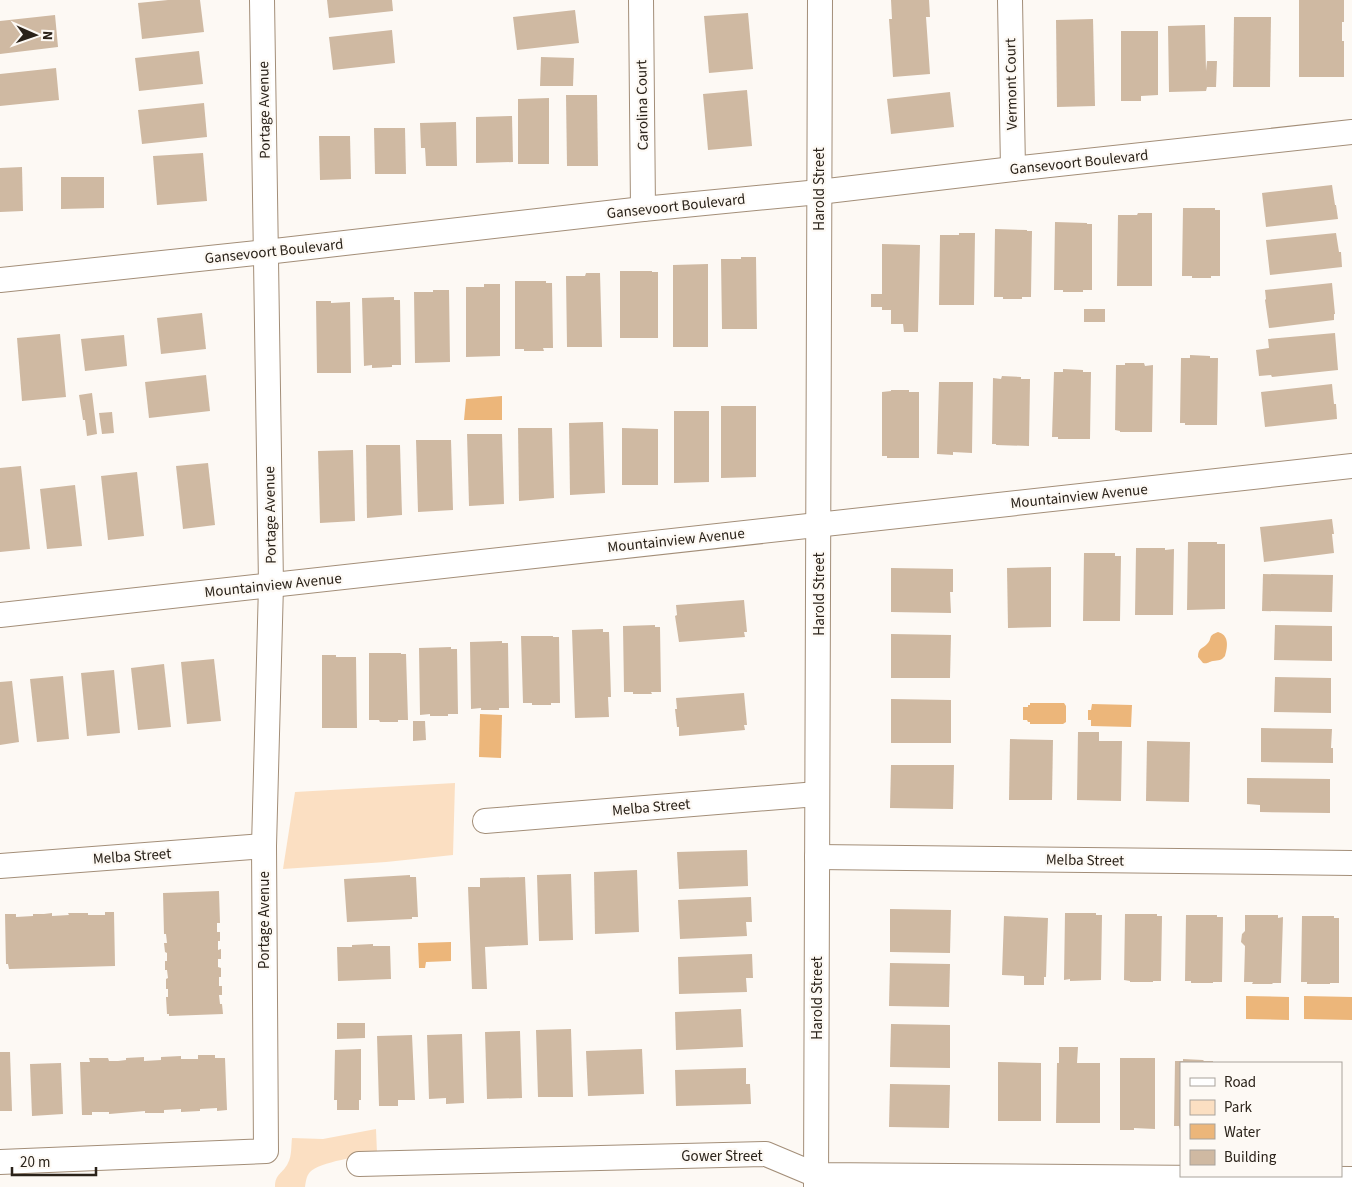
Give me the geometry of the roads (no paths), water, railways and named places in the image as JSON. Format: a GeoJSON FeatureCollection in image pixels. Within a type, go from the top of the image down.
{"type":"FeatureCollection","features":[{"type":"Feature","properties":{"kind":"street","name":"Portage Avenue"},"geometry":{"type":"LineString","coordinates":[[0,1162],[266,1151],[264,846],[271,585],[262,0]]}},
{"type":"Feature","properties":{"kind":"street","name":"Carolina Court"},"geometry":{"type":"LineString","coordinates":[[640,0],[643,209]]}},
{"type":"Feature","properties":{"kind":"street","name":"Harold Street"},"geometry":{"type":"LineString","coordinates":[[816,1181],[820,0]]}},
{"type":"Feature","properties":{"kind":"street","name":"Vermont Court"},"geometry":{"type":"LineString","coordinates":[[1010,0],[1013,169]]}},
{"type":"Feature","properties":{"kind":"street","name":"Gansevoort Boulevard"},"geometry":{"type":"LineString","coordinates":[[0,280],[643,209],[819,192],[1352,132]]}},
{"type":"Feature","properties":{"kind":"street","name":"Mountainview Avenue"},"geometry":{"type":"LineString","coordinates":[[0,615],[1352,466]]}},
{"type":"Feature","properties":{"kind":"street","name":"Melba Street"},"geometry":{"type":"LineString","coordinates":[[485,821],[817,794]]}},
{"type":"Feature","properties":{"kind":"street","name":"Melba Street"},"geometry":{"type":"LineString","coordinates":[[0,866],[264,846]]}},
{"type":"Feature","properties":{"kind":"street","name":"Melba Street"},"geometry":{"type":"LineString","coordinates":[[817,857],[1352,863]]}},
{"type":"Feature","properties":{"kind":"street","name":"Gower Street"},"geometry":{"type":"LineString","coordinates":[[359,1164],[766,1154],[816,1181],[1352,1179]]}},
{"type":"Feature","properties":{"kind":"water"},"geometry":{"type":"Polygon","coordinates":[[[502,396],[502,420],[464,420],[466,399],[502,396]]]}},
{"type":"Feature","properties":{"kind":"water"},"geometry":{"type":"Polygon","coordinates":[[[1218,632],[1222,633],[1227,641],[1225,656],[1220,660],[1203,663],[1198,657],[1199,652],[1209,642],[1211,636],[1218,632]]]}},
{"type":"Feature","properties":{"kind":"water"},"geometry":{"type":"Polygon","coordinates":[[[1030,703],[1064,703],[1066,706],[1066,722],[1063,724],[1030,724],[1027,720],[1023,720],[1023,707],[1028,707],[1030,703]]]}},
{"type":"Feature","properties":{"kind":"water"},"geometry":{"type":"Polygon","coordinates":[[[1092,704],[1132,705],[1131,727],[1091,726],[1091,720],[1088,720],[1088,710],[1091,710],[1092,704]]]}},
{"type":"Feature","properties":{"kind":"water"},"geometry":{"type":"Polygon","coordinates":[[[480,714],[502,715],[501,758],[479,757],[480,714]]]}},
{"type":"Feature","properties":{"kind":"water"},"geometry":{"type":"Polygon","coordinates":[[[451,942],[451,961],[426,962],[425,968],[419,968],[418,943],[451,942]]]}},
{"type":"Feature","properties":{"kind":"water"},"geometry":{"type":"Polygon","coordinates":[[[1246,996],[1289,997],[1289,1020],[1246,1019],[1246,996]]]}},
{"type":"Feature","properties":{"kind":"water"},"geometry":{"type":"Polygon","coordinates":[[[1304,996],[1352,997],[1352,1020],[1304,1019],[1304,996]]]}}]}
